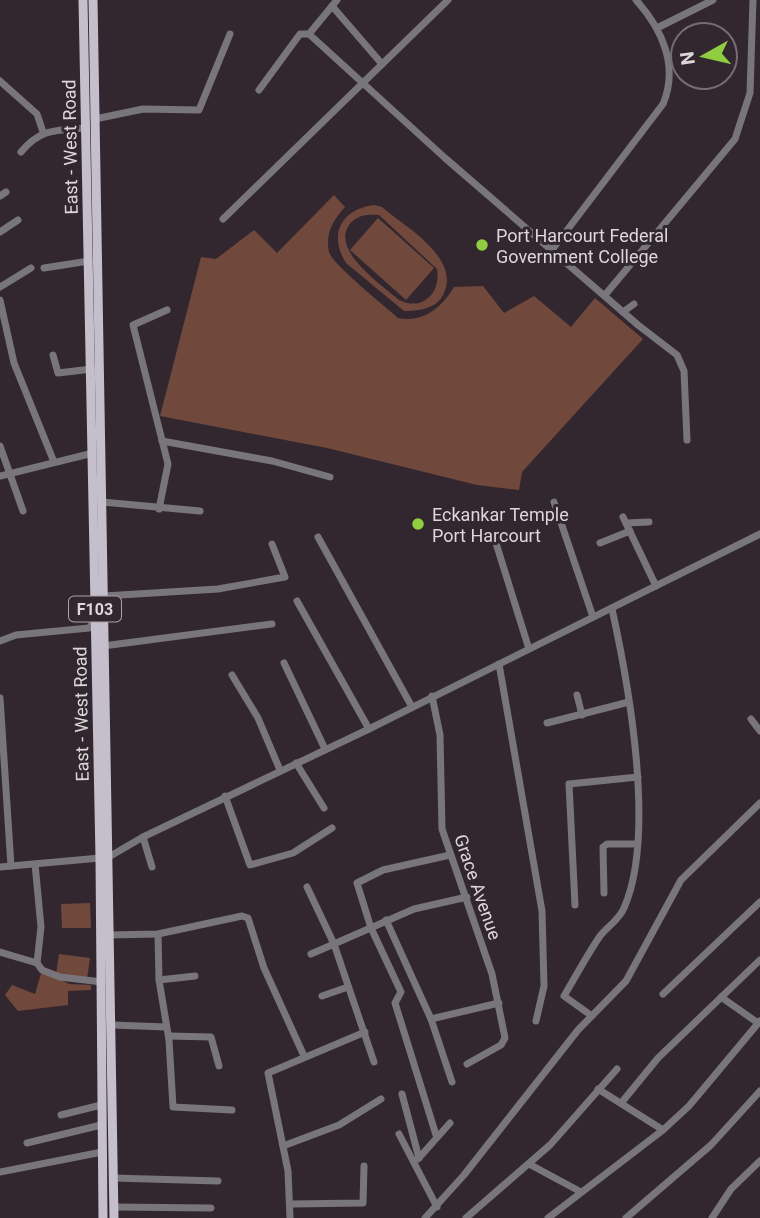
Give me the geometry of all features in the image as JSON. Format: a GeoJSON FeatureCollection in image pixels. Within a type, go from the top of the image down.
{"type":"FeatureCollection","features":[{"type":"Feature","properties":{"kind":"main road","name":"East - West Road"},"geometry":{"type":"LineString","coordinates":[[83,0],[104,858],[112,1025],[114,1218]]}},
{"type":"Feature","properties":{"kind":"main road","name":"East - West Road"},"geometry":{"type":"LineString","coordinates":[[93,0],[104,596],[99,618],[103,646],[103,1218]]}},
{"type":"Feature","properties":{"kind":"street"},"geometry":{"type":"LineString","coordinates":[[223,219],[448,0]]}},
{"type":"Feature","properties":{"kind":"street"},"geometry":{"type":"LineString","coordinates":[[552,250],[663,104],[671,71],[668,54],[656,28],[636,0]]}},
{"type":"Feature","properties":{"kind":"street"},"geometry":{"type":"LineString","coordinates":[[656,28],[713,0]]}},
{"type":"Feature","properties":{"kind":"street"},"geometry":{"type":"LineString","coordinates":[[605,295],[736,139],[750,93],[754,0]]}},
{"type":"Feature","properties":{"kind":"street"},"geometry":{"type":"LineString","coordinates":[[309,34],[335,3],[382,64]]}},
{"type":"Feature","properties":{"kind":"street"},"geometry":{"type":"LineString","coordinates":[[95,120],[143,109],[199,110],[230,34]]}},
{"type":"Feature","properties":{"kind":"street"},"geometry":{"type":"LineString","coordinates":[[259,90],[300,34],[309,34],[445,158],[682,362],[687,440]]}},
{"type":"Feature","properties":{"kind":"street"},"geometry":{"type":"LineString","coordinates":[[0,81],[37,114],[43,132]]}},
{"type":"Feature","properties":{"kind":"street"},"geometry":{"type":"LineString","coordinates":[[21,152],[34,136],[43,132],[85,128]]}},
{"type":"Feature","properties":{"kind":"street"},"geometry":{"type":"LineString","coordinates":[[0,232],[18,220]]}},
{"type":"Feature","properties":{"kind":"street"},"geometry":{"type":"LineString","coordinates":[[44,268],[89,261]]}},
{"type":"Feature","properties":{"kind":"street"},"geometry":{"type":"LineString","coordinates":[[0,287],[30,268]]}},
{"type":"Feature","properties":{"kind":"street"},"geometry":{"type":"LineString","coordinates":[[1,304],[14,363],[54,462]]}},
{"type":"Feature","properties":{"kind":"street"},"geometry":{"type":"LineString","coordinates":[[623,312],[634,304]]}},
{"type":"Feature","properties":{"kind":"street"},"geometry":{"type":"LineString","coordinates":[[159,509],[168,464],[133,326],[167,310]]}},
{"type":"Feature","properties":{"kind":"street"},"geometry":{"type":"LineString","coordinates":[[53,355],[58,373],[92,369]]}},
{"type":"Feature","properties":{"kind":"street"},"geometry":{"type":"LineString","coordinates":[[162,441],[272,461],[330,477]]}},
{"type":"Feature","properties":{"kind":"street"},"geometry":{"type":"LineString","coordinates":[[0,446],[23,511]]}},
{"type":"Feature","properties":{"kind":"street"},"geometry":{"type":"LineString","coordinates":[[0,476],[93,453]]}},
{"type":"Feature","properties":{"kind":"street"},"geometry":{"type":"LineString","coordinates":[[102,502],[200,511]]}},
{"type":"Feature","properties":{"kind":"street"},"geometry":{"type":"LineString","coordinates":[[554,502],[574,569],[593,617]]}},
{"type":"Feature","properties":{"kind":"street"},"geometry":{"type":"LineString","coordinates":[[600,543],[626,524],[649,522]]}},
{"type":"Feature","properties":{"kind":"street"},"geometry":{"type":"LineString","coordinates":[[626,524],[656,586]]}},
{"type":"Feature","properties":{"kind":"street"},"geometry":{"type":"LineString","coordinates":[[0,867],[104,858],[143,836],[369,729],[760,534]]}},
{"type":"Feature","properties":{"kind":"street"},"geometry":{"type":"LineString","coordinates":[[318,537],[412,707]]}},
{"type":"Feature","properties":{"kind":"street"},"geometry":{"type":"LineString","coordinates":[[495,540],[529,649]]}},
{"type":"Feature","properties":{"kind":"street"},"geometry":{"type":"LineString","coordinates":[[104,596],[218,589],[285,577],[272,544]]}},
{"type":"Feature","properties":{"kind":"street"},"geometry":{"type":"LineString","coordinates":[[297,601],[369,729]]}},
{"type":"Feature","properties":{"kind":"street"},"geometry":{"type":"LineString","coordinates":[[592,1016],[564,996],[598,940],[625,906],[631,888],[636,844],[638,777],[629,702],[612,609]]}},
{"type":"Feature","properties":{"kind":"street"},"geometry":{"type":"LineString","coordinates":[[0,641],[16,635],[89,628],[99,618]]}},
{"type":"Feature","properties":{"kind":"street"},"geometry":{"type":"LineString","coordinates":[[103,646],[272,624]]}},
{"type":"Feature","properties":{"kind":"street"},"geometry":{"type":"LineString","coordinates":[[284,663],[325,749]]}},
{"type":"Feature","properties":{"kind":"street"},"geometry":{"type":"LineString","coordinates":[[499,664],[542,911],[544,986],[536,1021]]}},
{"type":"Feature","properties":{"kind":"street"},"geometry":{"type":"LineString","coordinates":[[232,675],[258,718],[280,770]]}},
{"type":"Feature","properties":{"kind":"street"},"geometry":{"type":"LineString","coordinates":[[577,695],[582,715]]}},
{"type":"Feature","properties":{"kind":"street","name":"Grace Avenue"},"geometry":{"type":"LineString","coordinates":[[432,696],[440,735],[442,830],[467,897],[499,1003],[505,1041],[467,1064]]}},
{"type":"Feature","properties":{"kind":"street"},"geometry":{"type":"LineString","coordinates":[[0,698],[11,866]]}},
{"type":"Feature","properties":{"kind":"street"},"geometry":{"type":"LineString","coordinates":[[547,723],[629,702]]}},
{"type":"Feature","properties":{"kind":"street"},"geometry":{"type":"LineString","coordinates":[[751,719],[760,731]]}},
{"type":"Feature","properties":{"kind":"street"},"geometry":{"type":"LineString","coordinates":[[296,763],[324,808]]}},
{"type":"Feature","properties":{"kind":"street"},"geometry":{"type":"LineString","coordinates":[[575,905],[569,784],[638,777]]}},
{"type":"Feature","properties":{"kind":"street"},"geometry":{"type":"LineString","coordinates":[[225,796],[250,865],[293,853],[332,828]]}},
{"type":"Feature","properties":{"kind":"street"},"geometry":{"type":"LineString","coordinates":[[425,1218],[437,1207],[592,1016],[608,1002],[636,967],[681,880],[696,862],[760,803]]}},
{"type":"Feature","properties":{"kind":"street"},"geometry":{"type":"LineString","coordinates":[[143,836],[152,867]]}},
{"type":"Feature","properties":{"kind":"street"},"geometry":{"type":"LineString","coordinates":[[604,894],[604,845],[636,844]]}},
{"type":"Feature","properties":{"kind":"street"},"geometry":{"type":"LineString","coordinates":[[436,1135],[395,1003],[401,992],[371,928],[357,887],[358,881],[383,870],[450,855]]}},
{"type":"Feature","properties":{"kind":"street"},"geometry":{"type":"LineString","coordinates":[[35,864],[41,927],[37,963]]}},
{"type":"Feature","properties":{"kind":"street"},"geometry":{"type":"LineString","coordinates":[[307,887],[334,944],[374,1062]]}},
{"type":"Feature","properties":{"kind":"street"},"geometry":{"type":"LineString","coordinates":[[311,954],[414,909],[467,897]]}},
{"type":"Feature","properties":{"kind":"street"},"geometry":{"type":"LineString","coordinates":[[663,994],[760,902]]}},
{"type":"Feature","properties":{"kind":"street"},"geometry":{"type":"LineString","coordinates":[[109,935],[158,934],[242,916],[248,918],[264,968],[304,1056]]}},
{"type":"Feature","properties":{"kind":"street"},"geometry":{"type":"LineString","coordinates":[[386,920],[431,1019],[452,1082]]}},
{"type":"Feature","properties":{"kind":"street"},"geometry":{"type":"LineString","coordinates":[[158,934],[159,980],[169,1036],[173,1107],[232,1110]]}},
{"type":"Feature","properties":{"kind":"street"},"geometry":{"type":"LineString","coordinates":[[0,952],[37,963],[42,970],[60,977],[102,982]]}},
{"type":"Feature","properties":{"kind":"street"},"geometry":{"type":"LineString","coordinates":[[622,1102],[658,1058],[760,960]]}},
{"type":"Feature","properties":{"kind":"street"},"geometry":{"type":"LineString","coordinates":[[159,980],[195,976]]}},
{"type":"Feature","properties":{"kind":"street"},"geometry":{"type":"LineString","coordinates":[[322,996],[348,987]]}},
{"type":"Feature","properties":{"kind":"street"},"geometry":{"type":"LineString","coordinates":[[548,1218],[663,1130],[689,1106],[759,1022],[721,997]]}},
{"type":"Feature","properties":{"kind":"street"},"geometry":{"type":"LineString","coordinates":[[431,1019],[499,1003]]}},
{"type":"Feature","properties":{"kind":"street"},"geometry":{"type":"LineString","coordinates":[[112,1025],[166,1027]]}},
{"type":"Feature","properties":{"kind":"street"},"geometry":{"type":"LineString","coordinates":[[290,1218],[291,1204],[283,1146],[267,1076],[304,1056],[365,1032]]}},
{"type":"Feature","properties":{"kind":"street"},"geometry":{"type":"LineString","coordinates":[[169,1036],[211,1037],[219,1066]]}},
{"type":"Feature","properties":{"kind":"street"},"geometry":{"type":"LineString","coordinates":[[466,1218],[572,1123],[617,1069]]}},
{"type":"Feature","properties":{"kind":"street"},"geometry":{"type":"LineString","coordinates":[[598,1089],[663,1130]]}},
{"type":"Feature","properties":{"kind":"street"},"geometry":{"type":"LineString","coordinates":[[626,1218],[711,1145],[760,1091]]}},
{"type":"Feature","properties":{"kind":"street"},"geometry":{"type":"LineString","coordinates":[[402,1094],[416,1162]]}},
{"type":"Feature","properties":{"kind":"street"},"geometry":{"type":"LineString","coordinates":[[283,1146],[339,1125],[381,1099]]}},
{"type":"Feature","properties":{"kind":"street"},"geometry":{"type":"LineString","coordinates":[[61,1115],[101,1105]]}},
{"type":"Feature","properties":{"kind":"street"},"geometry":{"type":"LineString","coordinates":[[416,1162],[436,1135],[450,1123]]}},
{"type":"Feature","properties":{"kind":"street"},"geometry":{"type":"LineString","coordinates":[[27,1143],[101,1125]]}},
{"type":"Feature","properties":{"kind":"street"},"geometry":{"type":"LineString","coordinates":[[399,1134],[416,1162],[437,1207]]}},
{"type":"Feature","properties":{"kind":"street"},"geometry":{"type":"LineString","coordinates":[[0,1172],[102,1152]]}},
{"type":"Feature","properties":{"kind":"street"},"geometry":{"type":"LineString","coordinates":[[712,1218],[731,1189],[760,1161]]}},
{"type":"Feature","properties":{"kind":"street"},"geometry":{"type":"LineString","coordinates":[[529,1164],[581,1192]]}},
{"type":"Feature","properties":{"kind":"street"},"geometry":{"type":"LineString","coordinates":[[291,1204],[363,1203],[364,1166]]}},
{"type":"Feature","properties":{"kind":"street"},"geometry":{"type":"LineString","coordinates":[[113,1178],[218,1181]]}},
{"type":"Feature","properties":{"kind":"street"},"geometry":{"type":"LineString","coordinates":[[114,1207],[211,1208]]}},
{"type":"Feature","properties":{"kind":"shaded area"},"geometry":{"type":"Polygon","coordinates":[[[334,195],[345,207],[331,228],[328,239],[332,258],[398,318],[424,316],[438,307],[454,287],[483,286],[504,313],[534,296],[571,327],[595,298],[643,339],[522,472],[519,490],[477,485],[327,448],[160,416],[201,257],[216,259],[254,230],[277,253],[334,195]]]}},
{"type":"Feature","properties":{"kind":"shaded area"},"geometry":{"type":"Polygon","coordinates":[[[363,207],[382,207],[438,256],[445,268],[447,281],[440,300],[421,310],[404,311],[346,263],[338,243],[338,233],[346,218],[363,207]],[[379,215],[362,216],[349,225],[345,235],[352,256],[371,277],[399,300],[416,303],[428,298],[436,285],[437,269],[379,215]]]}},
{"type":"Feature","properties":{"kind":"shaded area"},"geometry":{"type":"Polygon","coordinates":[[[378,218],[434,268],[406,300],[350,250],[378,218]]]}},
{"type":"Feature","properties":{"kind":"shaded area"},"geometry":{"type":"Polygon","coordinates":[[[90,903],[91,928],[62,928],[61,904],[90,903]]]}},
{"type":"Feature","properties":{"kind":"shaded area"},"geometry":{"type":"Polygon","coordinates":[[[59,954],[90,958],[87,979],[56,975],[59,954]]]}},
{"type":"Feature","properties":{"kind":"shaded area"},"geometry":{"type":"Polygon","coordinates":[[[42,970],[69,984],[91,985],[91,990],[68,991],[68,1005],[18,1011],[5,995],[12,985],[35,994],[42,970]]]}},
{"type":"Feature","properties":{"kind":"place","name":"Port Harcourt Federal Government College"},"geometry":{"type":"Point","coordinates":[482,245]}},
{"type":"Feature","properties":{"kind":"place","name":"Eckankar Temple Port Harcourt"},"geometry":{"type":"Point","coordinates":[418,524]}}]}
